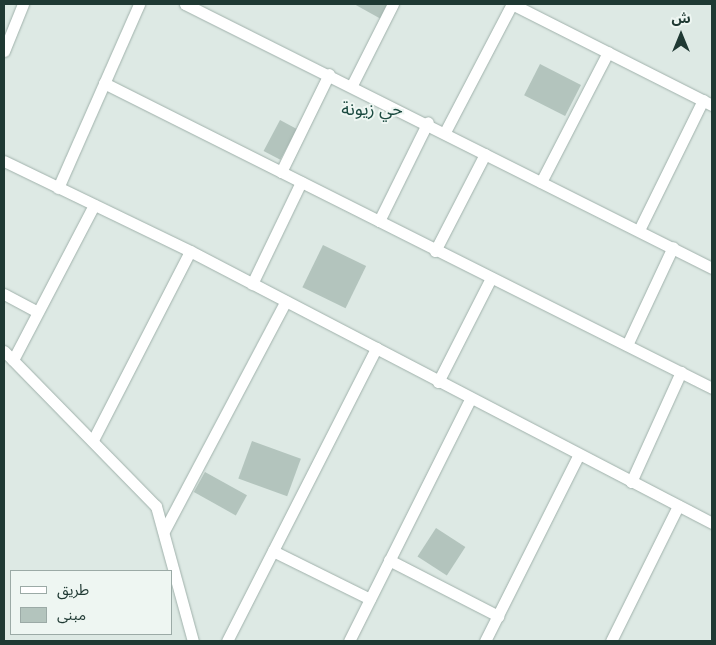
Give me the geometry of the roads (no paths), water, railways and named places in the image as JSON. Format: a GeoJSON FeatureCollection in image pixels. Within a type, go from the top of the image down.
{"type":"FeatureCollection","features":[{"type":"Feature","properties":{"kind":"street"},"geometry":{"type":"LineString","coordinates":[[4,51],[24,4]]}},
{"type":"Feature","properties":{"kind":"street"},"geometry":{"type":"LineString","coordinates":[[58,188],[139,4]]}},
{"type":"Feature","properties":{"kind":"street"},"geometry":{"type":"LineString","coordinates":[[185,4],[428,122],[485,154],[712,268]]}},
{"type":"Feature","properties":{"kind":"street"},"geometry":{"type":"LineString","coordinates":[[352,85],[393,4]]}},
{"type":"Feature","properties":{"kind":"street"},"geometry":{"type":"LineString","coordinates":[[446,132],[512,4],[608,52],[708,103],[639,230]]}},
{"type":"Feature","properties":{"kind":"street"},"geometry":{"type":"LineString","coordinates":[[541,182],[608,52]]}},
{"type":"Feature","properties":{"kind":"street"},"geometry":{"type":"LineString","coordinates":[[281,172],[330,74]]}},
{"type":"Feature","properties":{"kind":"street"},"geometry":{"type":"LineString","coordinates":[[104,83],[380,221],[435,251],[712,388]]}},
{"type":"Feature","properties":{"kind":"street"},"geometry":{"type":"LineString","coordinates":[[380,221],[428,122]]}},
{"type":"Feature","properties":{"kind":"street"},"geometry":{"type":"LineString","coordinates":[[435,251],[485,154]]}},
{"type":"Feature","properties":{"kind":"street"},"geometry":{"type":"LineString","coordinates":[[4,161],[190,252],[376,348],[578,456],[712,523]]}},
{"type":"Feature","properties":{"kind":"street"},"geometry":{"type":"LineString","coordinates":[[252,284],[301,182]]}},
{"type":"Feature","properties":{"kind":"street"},"geometry":{"type":"LineString","coordinates":[[13,360],[94,205]]}},
{"type":"Feature","properties":{"kind":"street"},"geometry":{"type":"LineString","coordinates":[[627,345],[673,247]]}},
{"type":"Feature","properties":{"kind":"street"},"geometry":{"type":"LineString","coordinates":[[93,440],[190,252]]}},
{"type":"Feature","properties":{"kind":"street"},"geometry":{"type":"LineString","coordinates":[[438,382],[491,278]]}},
{"type":"Feature","properties":{"kind":"street"},"geometry":{"type":"LineString","coordinates":[[4,294],[38,312]]}},
{"type":"Feature","properties":{"kind":"street"},"geometry":{"type":"LineString","coordinates":[[164,531],[286,302]]}},
{"type":"Feature","properties":{"kind":"street"},"geometry":{"type":"LineString","coordinates":[[227,641],[376,348]]}},
{"type":"Feature","properties":{"kind":"street"},"geometry":{"type":"LineString","coordinates":[[4,351],[156,506],[193,641]]}},
{"type":"Feature","properties":{"kind":"street"},"geometry":{"type":"LineString","coordinates":[[631,482],[681,372]]}},
{"type":"Feature","properties":{"kind":"street"},"geometry":{"type":"LineString","coordinates":[[349,641],[470,399]]}},
{"type":"Feature","properties":{"kind":"street"},"geometry":{"type":"LineString","coordinates":[[485,641],[578,456]]}},
{"type":"Feature","properties":{"kind":"street"},"geometry":{"type":"LineString","coordinates":[[611,641],[678,506]]}},
{"type":"Feature","properties":{"kind":"street"},"geometry":{"type":"LineString","coordinates":[[273,551],[370,599]]}},
{"type":"Feature","properties":{"kind":"street"},"geometry":{"type":"LineString","coordinates":[[389,560],[498,616]]}},
{"type":"Feature","properties":{"kind":"district","name":"حي زيونة"},"geometry":{"type":"Point","coordinates":[372,111]}}]}
